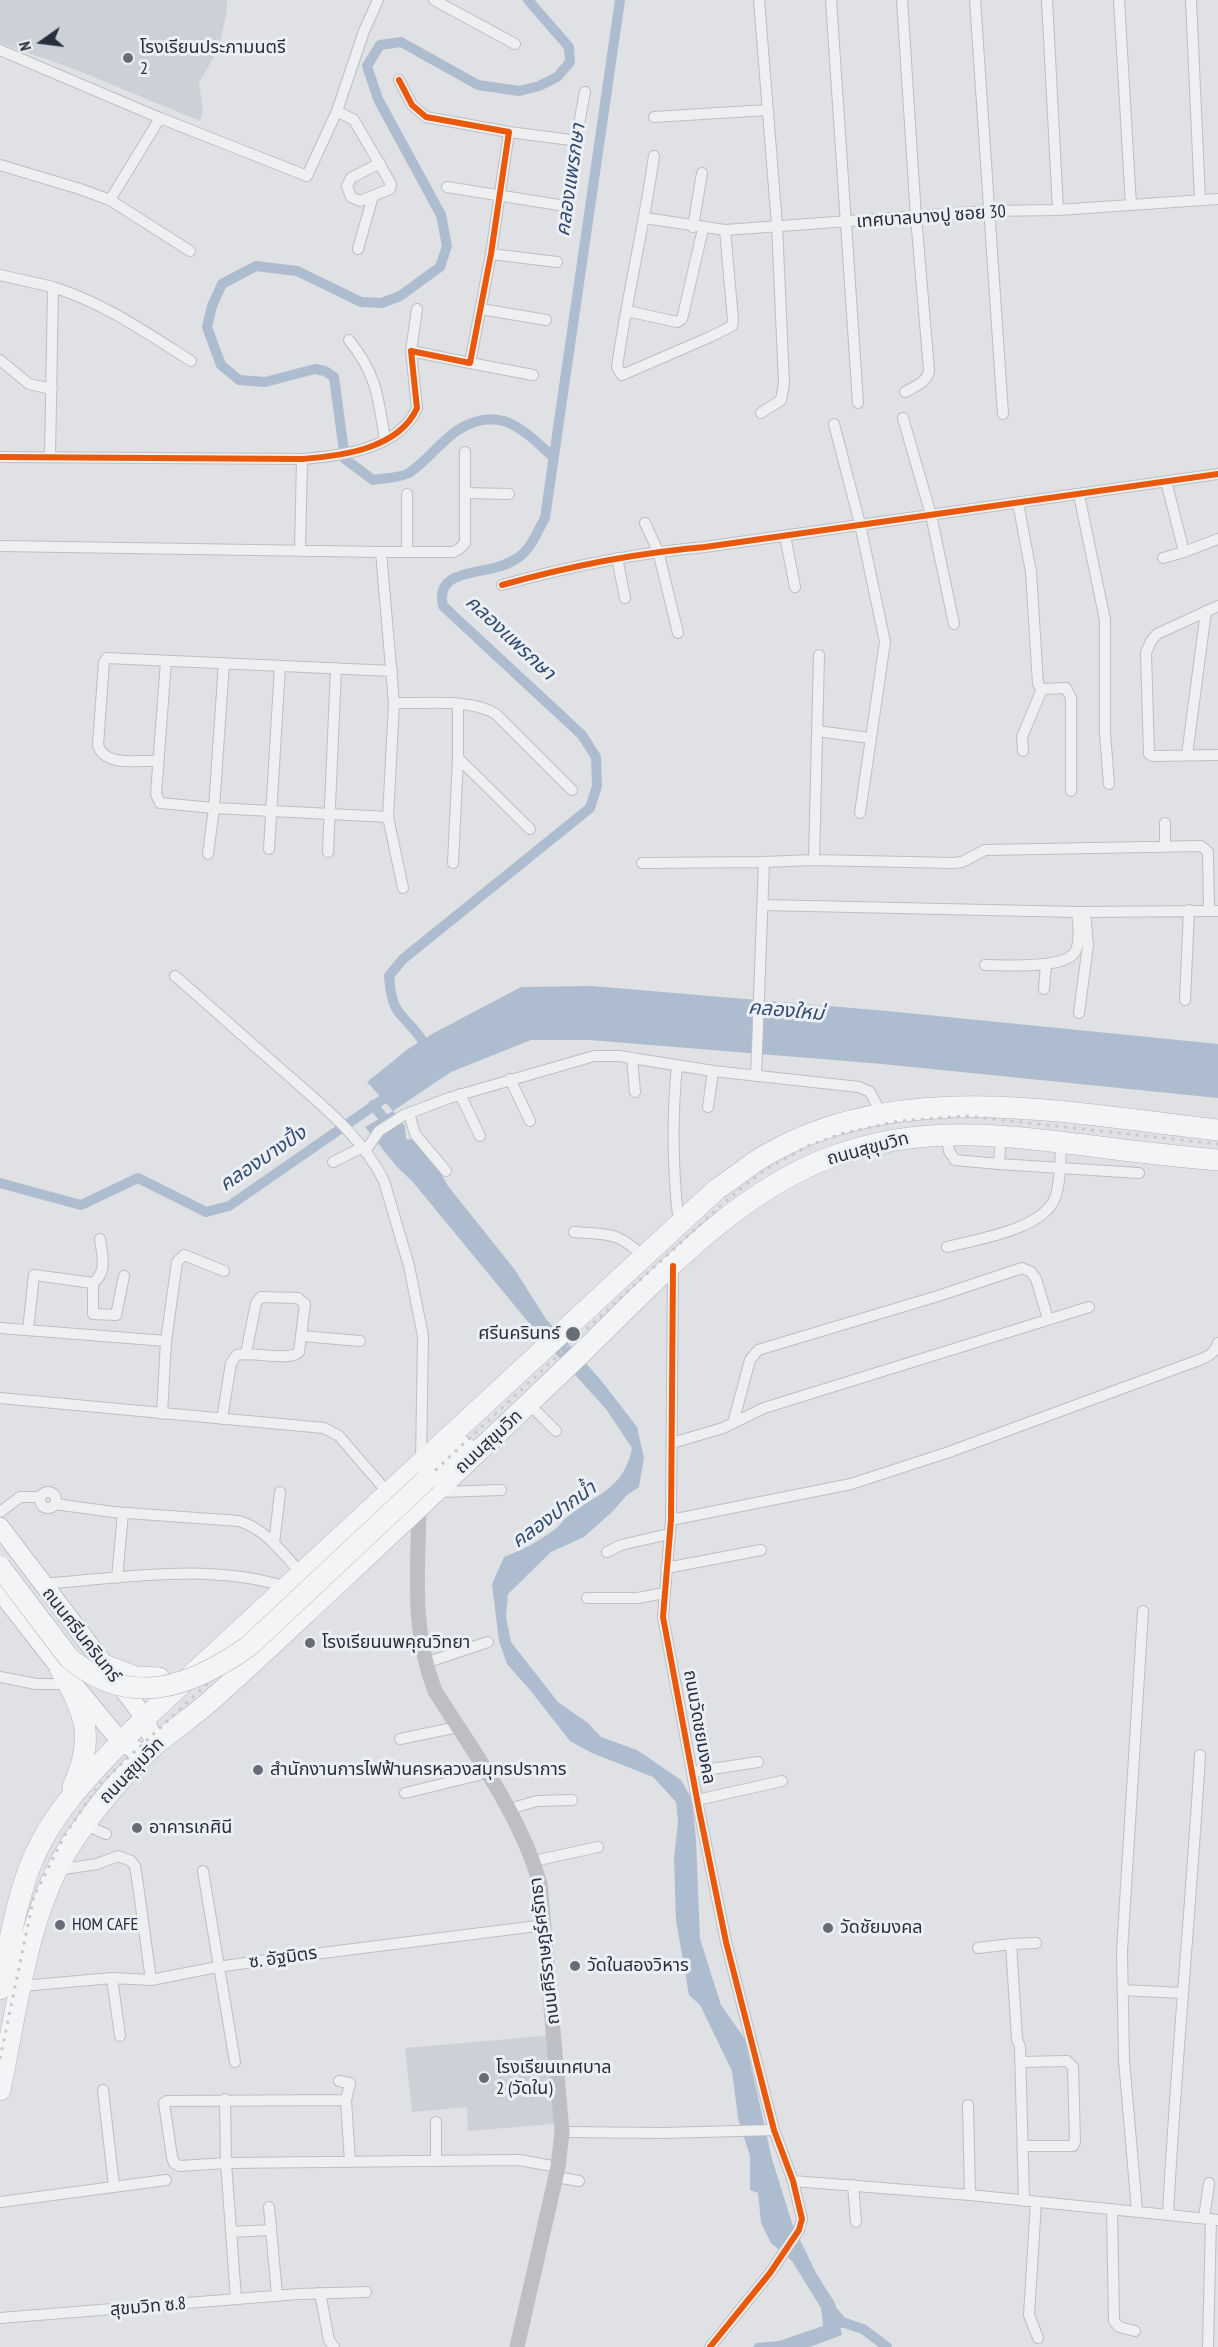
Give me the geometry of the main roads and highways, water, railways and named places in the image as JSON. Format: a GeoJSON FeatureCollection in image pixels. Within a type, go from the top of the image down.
{"type":"FeatureCollection","features":[{"type":"Feature","properties":{"kind":"highway","name":"ถนนสุขุมวิท"},"geometry":{"type":"LineString","coordinates":[[0,2090],[37,1919],[65,1853],[106,1795],[150,1750],[205,1705],[418,1508],[428,1478],[523,1369],[717,1189],[766,1156],[802,1138],[882,1115],[947,1106],[983,1106],[1218,1130]]}},
{"type":"Feature","properties":{"kind":"highway","name":"ถนนสุขุมวิท"},"geometry":{"type":"LineString","coordinates":[[0,1989],[2,1966],[30,1867],[65,1804],[121,1742],[389,1494],[428,1478],[470,1443],[529,1404],[673,1266],[736,1209],[767,1187],[834,1156],[871,1145],[946,1133],[1001,1135],[1218,1160]]}},
{"type":"Feature","properties":{"kind":"highway"},"geometry":{"type":"LineString","coordinates":[[0,1567],[69,1658],[83,1670],[124,1686],[138,1688],[168,1686],[220,1666],[249,1646],[428,1478]]}},
{"type":"Feature","properties":{"kind":"highway"},"geometry":{"type":"LineString","coordinates":[[104,1665],[136,1677],[150,1679],[165,1677],[208,1660]]}},
{"type":"Feature","properties":{"kind":"highway"},"geometry":{"type":"LineString","coordinates":[[64,1676],[83,1717],[86,1736],[81,1770],[65,1804]]}},
{"type":"Feature","properties":{"kind":"highway"},"geometry":{"type":"LineString","coordinates":[[184,1682],[188,1700],[195,1704],[205,1705]]}},
{"type":"Feature","properties":{"kind":"highway"},"geometry":{"type":"LineString","coordinates":[[65,1804],[74,1801],[83,1803],[89,1816],[85,1825]]}},
{"type":"Feature","properties":{"kind":"main road","name":"ถนนศรีนครินทร์"},"geometry":{"type":"LineString","coordinates":[[0,1527],[145,1718],[150,1750],[121,1742],[64,1676],[0,1591]]}},
{"type":"Feature","properties":{"kind":"main road"},"geometry":{"type":"LineString","coordinates":[[32,1633],[45,1638],[57,1636],[65,1627],[65,1615]]}},
{"type":"Feature","properties":{"kind":"water","name":"คลองใหม่"},"geometry":{"type":"Polygon","coordinates":[[[592,986],[887,1011],[1218,1044],[1218,1098],[882,1064],[590,1040],[531,1040],[451,1072],[393,1111],[367,1082],[408,1049],[432,1034],[521,987],[592,986]]]}},
{"type":"Feature","properties":{"kind":"water"},"geometry":{"type":"Polygon","coordinates":[[[393,1111],[405,1126],[406,1139],[418,1140],[448,1186],[515,1270],[546,1319],[600,1379],[637,1427],[644,1458],[639,1487],[627,1495],[584,1537],[551,1552],[508,1594],[506,1617],[511,1642],[558,1702],[588,1723],[601,1737],[637,1750],[681,1780],[692,1799],[700,1939],[721,2005],[745,2039],[772,2159],[792,2223],[816,2273],[835,2303],[842,2335],[810,2347],[753,2347],[756,2343],[779,2341],[823,2326],[821,2308],[792,2261],[771,2243],[761,2223],[758,2193],[750,2190],[750,2156],[738,2118],[732,2071],[700,2005],[689,1995],[676,1920],[674,1858],[678,1821],[676,1802],[653,1777],[592,1753],[570,1741],[507,1664],[499,1641],[492,1584],[504,1557],[524,1549],[556,1529],[567,1517],[607,1490],[622,1473],[632,1448],[606,1409],[538,1334],[365,1127],[393,1111]]]}},
{"type":"Feature","properties":{"kind":"waterway"},"geometry":{"type":"LineString","coordinates":[[528,0],[569,47],[570,62],[557,77],[539,86],[519,91],[478,85],[401,42],[380,45],[367,66],[378,99],[441,215],[447,246],[440,267],[400,296],[382,303],[361,302],[297,271],[256,266],[222,284],[212,306],[207,327],[221,365],[239,380],[265,382],[315,369],[325,371],[334,377],[345,459],[373,480],[409,473],[458,430],[486,419],[510,423],[521,429],[553,457]]}},
{"type":"Feature","properties":{"kind":"waterway","name":"คลองแพรกษา"},"geometry":{"type":"LineString","coordinates":[[422,1040],[395,1007],[389,976],[403,959],[590,808],[597,786],[596,757],[582,735],[443,606],[442,595],[445,586],[459,576],[501,566],[519,557],[531,544],[545,518],[620,0]]}},
{"type":"Feature","properties":{"kind":"waterway","name":"คลองบางปิ้ง"},"geometry":{"type":"LineString","coordinates":[[0,1183],[81,1205],[138,1178],[206,1212],[229,1206],[395,1091]]}},
{"type":"Feature","properties":{"kind":"waterway","name":"คลองปากน้ำ"},"geometry":{"type":"LineString","coordinates":[[373,1105],[390,1126]]}},
{"type":"Feature","properties":{"kind":"waterway","name":"คลองปากน้ำ"},"geometry":{"type":"LineString","coordinates":[[827,2330],[842,2322],[828,2306]]}},
{"type":"Feature","properties":{"kind":"waterway"},"geometry":{"type":"LineString","coordinates":[[842,2322],[863,2329],[887,2347]]}},
{"type":"Feature","properties":{"kind":"railway"},"geometry":{"type":"LineString","coordinates":[[0,2059],[34,1896],[66,1833],[98,1786],[567,1347],[726,1201],[764,1170],[810,1145],[844,1133],[899,1121],[966,1116],[1218,1144]]}},
{"type":"Feature","properties":{"kind":"place","name":"โรงเรียนประภามนตรี 2"},"geometry":{"type":"Point","coordinates":[128,58]}},
{"type":"Feature","properties":{"kind":"place","name":"ศรีนครินทร์"},"geometry":{"type":"Point","coordinates":[573,1334]}},
{"type":"Feature","properties":{"kind":"place","name":"โรงเรียนนพคุณวิทยา"},"geometry":{"type":"Point","coordinates":[310,1643]}},
{"type":"Feature","properties":{"kind":"place","name":"สำนักงานการไฟฟ้านครหลวงสมุทรปราการ"},"geometry":{"type":"Point","coordinates":[258,1770]}},
{"type":"Feature","properties":{"kind":"place","name":"อาคารเกศินี"},"geometry":{"type":"Point","coordinates":[137,1828]}},
{"type":"Feature","properties":{"kind":"place","name":"HOM CAFE"},"geometry":{"type":"Point","coordinates":[60,1925]}},
{"type":"Feature","properties":{"kind":"place","name":"วัดชัยมงคล"},"geometry":{"type":"Point","coordinates":[828,1928]}},
{"type":"Feature","properties":{"kind":"place","name":"วัดในสองวิหาร"},"geometry":{"type":"Point","coordinates":[575,1966]}},
{"type":"Feature","properties":{"kind":"place","name":"โรงเรียนเทศบาล 2 (วัดใน)"},"geometry":{"type":"Point","coordinates":[484,2078]}}]}
